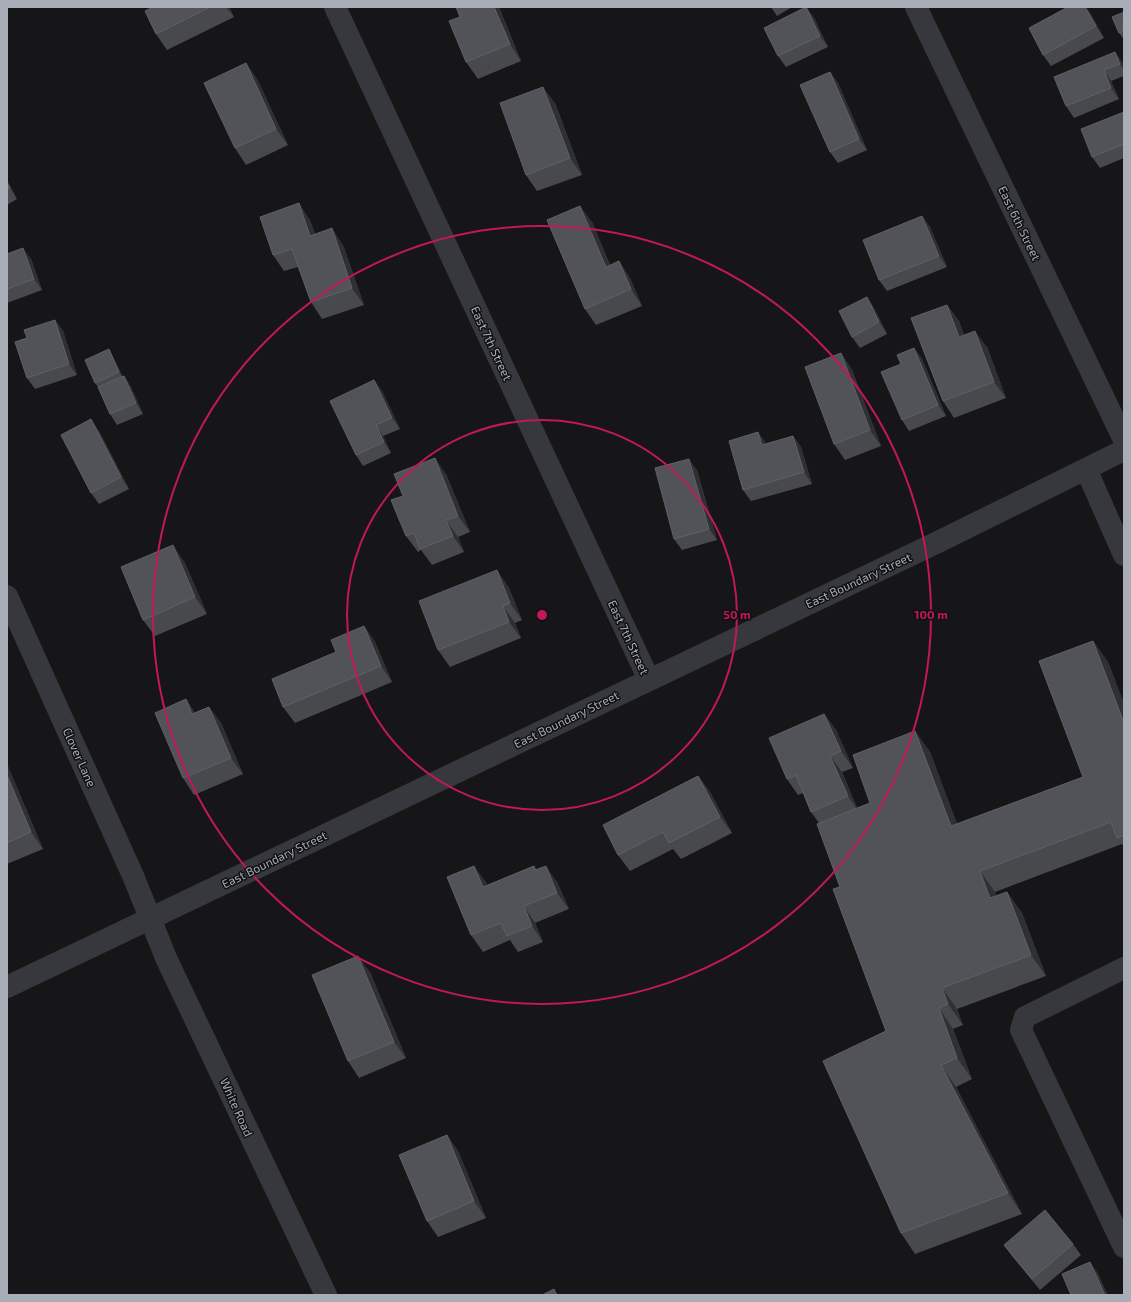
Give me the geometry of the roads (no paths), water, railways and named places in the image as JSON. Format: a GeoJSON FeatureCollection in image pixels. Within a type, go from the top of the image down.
{"type":"FeatureCollection","features":[{"type":"Feature","properties":{"kind":"street","name":"East 7th Street"},"geometry":{"type":"LineString","coordinates":[[335,7],[649,680]]}},
{"type":"Feature","properties":{"kind":"street","name":"East 6th Street"},"geometry":{"type":"LineString","coordinates":[[916,7],[1124,440]]}},
{"type":"Feature","properties":{"kind":"street","name":"East Boundary Street"},"geometry":{"type":"LineString","coordinates":[[7,987],[936,543],[1124,450]]}},
{"type":"Feature","properties":{"kind":"street"},"geometry":{"type":"LineString","coordinates":[[1086,468],[1124,555]]}},
{"type":"Feature","properties":{"kind":"street","name":"Clover Lane"},"geometry":{"type":"LineString","coordinates":[[7,596],[151,918]]}},
{"type":"Feature","properties":{"kind":"street","name":"White Road"},"geometry":{"type":"LineString","coordinates":[[151,918],[166,958],[201,1028],[274,1188],[326,1295]]}},
{"type":"Feature","properties":{"kind":"street"},"geometry":{"type":"LineString","coordinates":[[1124,968],[1025,1017],[1021,1030],[1124,1247]]}}]}
